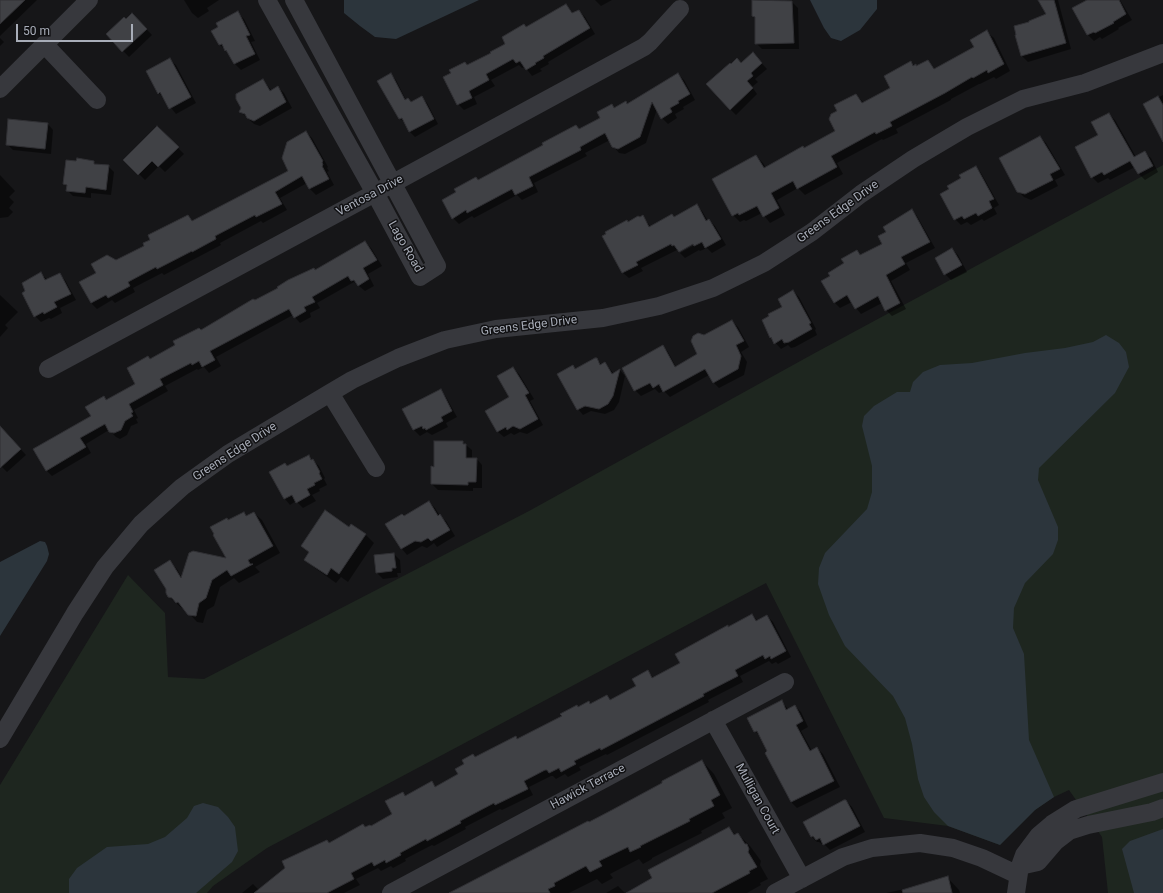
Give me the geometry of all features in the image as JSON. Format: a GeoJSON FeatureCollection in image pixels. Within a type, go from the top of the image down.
{"type":"FeatureCollection","features":[{"type":"Feature","properties":{"kind":"street"},"geometry":{"type":"LineString","coordinates":[[0,88],[89,0]]}},
{"type":"Feature","properties":{"kind":"street","name":"Lago Road"},"geometry":{"type":"LineString","coordinates":[[268,0],[420,277],[437,266],[394,183],[294,0]]}},
{"type":"Feature","properties":{"kind":"street","name":"Ventosa Drive"},"geometry":{"type":"LineString","coordinates":[[48,368],[644,47],[680,9]]}},
{"type":"Feature","properties":{"kind":"street"},"geometry":{"type":"LineString","coordinates":[[45,45],[97,100]]}},
{"type":"Feature","properties":{"kind":"street","name":"Greens Edge Drive"},"geometry":{"type":"LineString","coordinates":[[0,739],[75,613],[105,567],[141,524],[182,487],[228,454],[352,380],[398,358],[446,340],[496,329],[603,318],[659,306],[712,288],[764,263],[806,236],[861,194],[912,159],[967,127],[1023,99],[1085,83],[1163,53]]}},
{"type":"Feature","properties":{"kind":"street"},"geometry":{"type":"LineString","coordinates":[[330,393],[376,468]]}},
{"type":"Feature","properties":{"kind":"street","name":"Hawick Terrace"},"geometry":{"type":"LineString","coordinates":[[391,893],[785,682]]}},
{"type":"Feature","properties":{"kind":"street","name":"Mulligan Court"},"geometry":{"type":"LineString","coordinates":[[713,720],[802,879]]}},
{"type":"Feature","properties":{"kind":"street"},"geometry":{"type":"LineString","coordinates":[[1016,893],[1019,871],[1024,855],[1038,835],[1052,824],[1076,809],[1163,782]]}},
{"type":"Feature","properties":{"kind":"street"},"geometry":{"type":"LineString","coordinates":[[775,893],[843,857],[872,848],[920,843],[953,848],[1019,871],[1038,862],[1056,841],[1069,831],[1088,825],[1152,812],[1163,808]]}},
{"type":"Feature","properties":{"kind":"shaded area"},"geometry":{"type":"Polygon","coordinates":[[[344,0],[479,0],[396,39],[375,37],[360,26],[344,13],[344,0]]]}},
{"type":"Feature","properties":{"kind":"shaded area"},"geometry":{"type":"Polygon","coordinates":[[[810,0],[877,0],[877,9],[860,30],[841,41],[831,38],[824,28],[810,0]]]}},
{"type":"Feature","properties":{"kind":"shaded area"},"geometry":{"type":"Polygon","coordinates":[[[1163,165],[1163,893],[1108,893],[1102,837],[1069,790],[1054,797],[1035,810],[1000,845],[948,826],[884,818],[766,583],[267,848],[213,886],[207,893],[0,893],[0,785],[128,575],[165,613],[168,677],[204,679],[529,511],[813,354],[1163,165]]]}},
{"type":"Feature","properties":{"kind":"shaded area"},"geometry":{"type":"Polygon","coordinates":[[[1106,335],[1119,343],[1126,352],[1129,367],[1115,393],[1039,468],[1038,480],[1058,527],[1058,540],[1053,554],[1025,583],[1014,608],[1013,628],[1024,654],[1029,740],[1054,797],[1035,810],[1000,845],[948,826],[934,812],[924,797],[918,779],[912,744],[905,718],[893,696],[845,646],[829,615],[818,584],[819,568],[825,553],[867,509],[872,492],[872,466],[862,426],[864,416],[874,406],[897,392],[910,392],[913,382],[923,372],[940,365],[972,363],[1025,353],[1065,348],[1093,342],[1106,335]]]}},
{"type":"Feature","properties":{"kind":"shaded area"},"geometry":{"type":"Polygon","coordinates":[[[40,541],[45,542],[47,546],[49,554],[47,561],[0,636],[0,562],[40,541]]]}},
{"type":"Feature","properties":{"kind":"shaded area"},"geometry":{"type":"Polygon","coordinates":[[[203,803],[218,807],[228,817],[235,827],[238,851],[232,862],[196,893],[69,893],[69,879],[77,868],[107,847],[148,844],[165,837],[187,818],[194,806],[203,803]]]}},
{"type":"Feature","properties":{"kind":"shaded area"},"geometry":{"type":"Polygon","coordinates":[[[1163,829],[1163,893],[1134,893],[1122,849],[1130,841],[1163,829]]]}},
{"type":"Feature","properties":{"kind":"building"},"geometry":{"type":"Polygon","coordinates":[[[0,0],[25,0],[0,24],[0,0]]]}},
{"type":"Feature","properties":{"kind":"building"},"geometry":{"type":"Polygon","coordinates":[[[752,0],[792,1],[794,43],[755,44],[755,17],[752,16],[752,0]]]}},
{"type":"Feature","properties":{"kind":"building"},"geometry":{"type":"Polygon","coordinates":[[[1038,0],[1054,0],[1066,43],[1021,56],[1014,26],[1029,22],[1046,14],[1038,0]]]}},
{"type":"Feature","properties":{"kind":"building"},"geometry":{"type":"Polygon","coordinates":[[[1087,0],[1119,0],[1126,14],[1113,22],[1114,23],[1095,33],[1094,32],[1087,35],[1072,8],[1087,0]]]}},
{"type":"Feature","properties":{"kind":"building"},"geometry":{"type":"Polygon","coordinates":[[[566,4],[572,13],[579,10],[590,28],[543,56],[544,58],[526,70],[520,61],[516,63],[513,59],[486,74],[489,80],[469,91],[472,98],[457,105],[443,77],[451,73],[449,70],[465,62],[467,65],[491,53],[490,52],[505,44],[502,37],[524,24],[526,27],[566,4]]]}},
{"type":"Feature","properties":{"kind":"building"},"geometry":{"type":"Polygon","coordinates":[[[238,11],[250,35],[246,36],[255,54],[234,64],[222,44],[219,45],[211,31],[218,27],[216,23],[238,11]]]}},
{"type":"Feature","properties":{"kind":"building"},"geometry":{"type":"Polygon","coordinates":[[[132,13],[147,29],[122,52],[106,34],[124,17],[126,19],[132,13]]]}},
{"type":"Feature","properties":{"kind":"building"},"geometry":{"type":"Polygon","coordinates":[[[987,30],[1004,64],[988,73],[987,70],[973,78],[972,77],[890,122],[892,126],[876,134],[875,132],[831,156],[837,167],[797,189],[793,181],[771,193],[779,208],[763,217],[757,206],[739,215],[738,213],[732,216],[712,179],[756,155],[764,168],[803,146],[804,148],[835,131],[829,119],[831,114],[837,111],[834,105],[856,94],[862,103],[890,88],[884,76],[911,61],[913,66],[916,64],[916,66],[928,60],[934,69],[974,47],[970,40],[987,30]]]}},
{"type":"Feature","properties":{"kind":"building"},"geometry":{"type":"Polygon","coordinates":[[[753,52],[762,63],[751,73],[753,76],[747,81],[753,88],[730,110],[706,84],[737,58],[741,63],[753,52]]]}},
{"type":"Feature","properties":{"kind":"building"},"geometry":{"type":"Polygon","coordinates":[[[170,58],[191,97],[169,109],[160,92],[158,94],[146,71],[170,58]]]}},
{"type":"Feature","properties":{"kind":"building"},"geometry":{"type":"Polygon","coordinates":[[[391,73],[405,100],[408,98],[411,102],[422,96],[434,119],[409,132],[402,118],[399,119],[377,81],[391,73]]]}},
{"type":"Feature","properties":{"kind":"building"},"geometry":{"type":"Polygon","coordinates":[[[678,73],[690,94],[678,101],[679,103],[670,108],[672,112],[661,119],[652,102],[640,137],[618,149],[612,147],[605,133],[580,147],[581,150],[529,177],[533,186],[515,195],[512,189],[467,213],[466,210],[452,219],[442,200],[456,192],[454,189],[476,177],[478,180],[543,145],[542,143],[576,125],[579,129],[600,118],[597,112],[612,104],[614,108],[626,101],[627,104],[678,73]]]}},
{"type":"Feature","properties":{"kind":"building"},"geometry":{"type":"Polygon","coordinates":[[[263,79],[270,91],[278,86],[286,102],[254,121],[247,118],[245,114],[239,112],[241,108],[236,99],[236,94],[263,79]]]}},
{"type":"Feature","properties":{"kind":"building"},"geometry":{"type":"Polygon","coordinates":[[[1158,96],[1163,105],[1163,142],[1143,104],[1158,96]]]}},
{"type":"Feature","properties":{"kind":"building"},"geometry":{"type":"Polygon","coordinates":[[[1109,113],[1134,157],[1145,151],[1153,166],[1138,174],[1130,161],[1104,175],[1102,172],[1091,178],[1075,147],[1098,135],[1091,122],[1109,113]]]}},
{"type":"Feature","properties":{"kind":"building"},"geometry":{"type":"Polygon","coordinates":[[[8,119],[48,123],[45,149],[6,145],[8,119]]]}},
{"type":"Feature","properties":{"kind":"building"},"geometry":{"type":"Polygon","coordinates":[[[157,126],[179,147],[158,167],[152,161],[138,175],[123,160],[157,126]]]}},
{"type":"Feature","properties":{"kind":"building"},"geometry":{"type":"Polygon","coordinates":[[[306,131],[323,161],[322,166],[329,179],[309,189],[302,176],[275,192],[282,204],[256,217],[255,215],[215,236],[216,239],[192,252],[157,269],[156,267],[128,282],[130,286],[108,298],[106,295],[91,303],[79,282],[96,273],[91,264],[107,255],[116,260],[144,246],[143,243],[150,240],[148,235],[188,215],[192,221],[288,171],[282,158],[287,142],[306,131]]]}},
{"type":"Feature","properties":{"kind":"building"},"geometry":{"type":"Polygon","coordinates":[[[1040,136],[1060,169],[1050,174],[1053,180],[1025,194],[1017,192],[999,158],[1040,136]]]}},
{"type":"Feature","properties":{"kind":"building"},"geometry":{"type":"Polygon","coordinates":[[[77,158],[94,161],[94,164],[109,165],[106,190],[86,187],[85,193],[66,191],[67,185],[63,184],[66,160],[76,161],[77,158]]]}},
{"type":"Feature","properties":{"kind":"building"},"geometry":{"type":"Polygon","coordinates":[[[976,166],[994,199],[989,201],[992,208],[978,216],[976,213],[964,219],[962,216],[954,220],[940,194],[949,189],[947,186],[961,178],[959,175],[976,166]]]}},
{"type":"Feature","properties":{"kind":"building"},"geometry":{"type":"Polygon","coordinates":[[[697,204],[706,221],[709,219],[721,239],[705,248],[702,242],[694,246],[693,244],[679,252],[674,245],[672,246],[671,244],[636,262],[638,265],[622,273],[602,236],[606,234],[605,232],[627,220],[628,222],[638,216],[640,217],[643,215],[649,227],[672,214],[674,217],[697,204]]]}},
{"type":"Feature","properties":{"kind":"building"},"geometry":{"type":"Polygon","coordinates":[[[912,209],[930,242],[901,257],[905,264],[886,275],[900,303],[885,311],[878,296],[855,309],[847,295],[834,303],[821,281],[830,276],[828,273],[844,263],[841,259],[857,250],[860,255],[882,244],[878,236],[886,232],[883,227],[912,209]]]}},
{"type":"Feature","properties":{"kind":"building"},"geometry":{"type":"Polygon","coordinates":[[[365,241],[377,260],[363,268],[369,279],[358,286],[354,280],[351,281],[348,276],[312,297],[315,302],[304,307],[306,311],[294,318],[289,309],[210,351],[215,360],[202,367],[199,361],[192,365],[191,363],[160,379],[163,385],[129,404],[133,412],[131,413],[133,416],[125,421],[121,430],[114,433],[109,432],[105,424],[80,438],[86,447],[46,471],[33,449],[91,416],[85,407],[104,396],[106,400],[135,384],[127,368],[148,356],[150,359],[175,345],[173,341],[199,328],[201,330],[253,299],[255,300],[278,288],[277,287],[288,280],[314,268],[315,270],[365,241]]]}},
{"type":"Feature","properties":{"kind":"building"},"geometry":{"type":"Polygon","coordinates":[[[952,248],[962,265],[944,275],[935,258],[952,248]]]}},
{"type":"Feature","properties":{"kind":"building"},"geometry":{"type":"Polygon","coordinates":[[[41,272],[45,280],[60,273],[71,294],[54,302],[57,307],[44,314],[43,312],[34,317],[22,293],[25,291],[22,283],[41,272]]]}},
{"type":"Feature","properties":{"kind":"building"},"geometry":{"type":"Polygon","coordinates":[[[793,290],[811,323],[809,324],[812,329],[789,342],[784,343],[782,339],[774,344],[762,320],[769,316],[768,314],[782,307],[778,299],[793,290]]]}},
{"type":"Feature","properties":{"kind":"building"},"geometry":{"type":"Polygon","coordinates":[[[732,320],[744,341],[736,345],[741,356],[738,369],[713,383],[705,369],[663,392],[659,384],[653,388],[650,383],[634,391],[622,368],[663,345],[675,367],[697,354],[691,341],[693,336],[698,333],[704,335],[732,320]]]}},
{"type":"Feature","properties":{"kind":"building"},"geometry":{"type":"Polygon","coordinates":[[[597,358],[600,365],[605,362],[612,374],[620,369],[613,396],[608,404],[599,409],[585,406],[577,410],[557,374],[573,365],[575,369],[597,358]]]}},
{"type":"Feature","properties":{"kind":"building"},"geometry":{"type":"Polygon","coordinates":[[[513,367],[529,393],[525,395],[538,419],[520,429],[513,426],[507,430],[506,427],[497,432],[485,411],[509,397],[497,376],[513,367]]]}},
{"type":"Feature","properties":{"kind":"building"},"geometry":{"type":"Polygon","coordinates":[[[441,389],[452,411],[441,417],[443,421],[426,430],[425,428],[423,429],[422,426],[413,430],[402,409],[441,389]]]}},
{"type":"Feature","properties":{"kind":"building"},"geometry":{"type":"Polygon","coordinates":[[[0,426],[21,449],[0,468],[0,426]]]}},
{"type":"Feature","properties":{"kind":"building"},"geometry":{"type":"Polygon","coordinates":[[[434,441],[463,441],[463,444],[466,444],[466,458],[477,458],[476,482],[468,482],[468,485],[431,484],[431,466],[434,467],[434,441]]]}},
{"type":"Feature","properties":{"kind":"building"},"geometry":{"type":"Polygon","coordinates":[[[309,455],[311,460],[313,459],[322,479],[307,489],[310,495],[296,503],[292,495],[284,499],[269,472],[285,463],[287,466],[309,455]]]}},
{"type":"Feature","properties":{"kind":"building"},"geometry":{"type":"Polygon","coordinates":[[[429,501],[438,516],[440,514],[450,530],[431,541],[428,538],[421,542],[415,541],[401,549],[385,524],[402,514],[404,516],[429,501]]]}},
{"type":"Feature","properties":{"kind":"building"},"geometry":{"type":"Polygon","coordinates":[[[325,510],[349,527],[351,524],[366,534],[339,574],[331,568],[327,575],[304,560],[309,552],[301,546],[325,510]]]}},
{"type":"Feature","properties":{"kind":"building"},"geometry":{"type":"Polygon","coordinates":[[[244,512],[246,516],[254,512],[273,546],[248,560],[250,564],[253,564],[231,576],[227,570],[212,580],[206,598],[199,603],[196,616],[188,615],[178,602],[176,603],[172,598],[168,597],[166,589],[154,570],[170,560],[181,578],[189,553],[193,551],[226,558],[210,527],[227,518],[228,520],[244,512]]]}},
{"type":"Feature","properties":{"kind":"building"},"geometry":{"type":"Polygon","coordinates":[[[394,553],[396,568],[392,568],[392,571],[376,573],[374,555],[394,553]]]}},
{"type":"Feature","properties":{"kind":"building"},"geometry":{"type":"Polygon","coordinates":[[[752,614],[756,621],[767,615],[786,651],[771,659],[770,656],[765,659],[763,655],[735,670],[738,676],[703,694],[704,696],[601,750],[600,748],[574,761],[576,764],[561,772],[559,768],[549,773],[545,770],[524,781],[528,789],[495,805],[494,803],[460,821],[461,823],[400,853],[401,855],[386,863],[385,860],[374,866],[372,862],[351,873],[354,879],[327,893],[254,893],[285,868],[282,861],[327,840],[329,843],[363,824],[365,827],[371,826],[392,814],[385,801],[403,792],[405,796],[432,781],[435,787],[458,774],[455,769],[464,764],[462,760],[473,754],[475,757],[516,736],[517,739],[562,716],[560,714],[577,705],[578,707],[589,701],[590,704],[607,695],[610,700],[636,686],[632,679],[648,670],[652,678],[680,663],[675,654],[728,625],[728,627],[752,614]]]}},
{"type":"Feature","properties":{"kind":"building"},"geometry":{"type":"Polygon","coordinates":[[[782,700],[786,710],[795,705],[803,721],[796,725],[810,751],[817,747],[834,781],[791,802],[765,753],[767,751],[757,731],[754,732],[747,718],[782,700]]]}},
{"type":"Feature","properties":{"kind":"building"},"geometry":{"type":"Polygon","coordinates":[[[702,760],[720,795],[711,800],[714,806],[689,819],[690,821],[640,846],[641,847],[630,852],[628,847],[599,861],[602,866],[590,872],[586,866],[554,883],[555,886],[548,889],[550,893],[449,893],[612,810],[702,760]]]}},
{"type":"Feature","properties":{"kind":"building"},"geometry":{"type":"Polygon","coordinates":[[[846,800],[860,826],[823,845],[820,838],[816,840],[813,836],[811,837],[803,822],[846,800]]]}},
{"type":"Feature","properties":{"kind":"building"},"geometry":{"type":"Polygon","coordinates":[[[729,827],[734,835],[738,833],[745,844],[747,844],[749,849],[748,852],[757,867],[749,871],[750,873],[712,893],[626,893],[652,878],[648,870],[729,827]]]}},
{"type":"Feature","properties":{"kind":"building"},"geometry":{"type":"Polygon","coordinates":[[[948,876],[952,893],[903,893],[902,890],[948,876]]]}}]}
